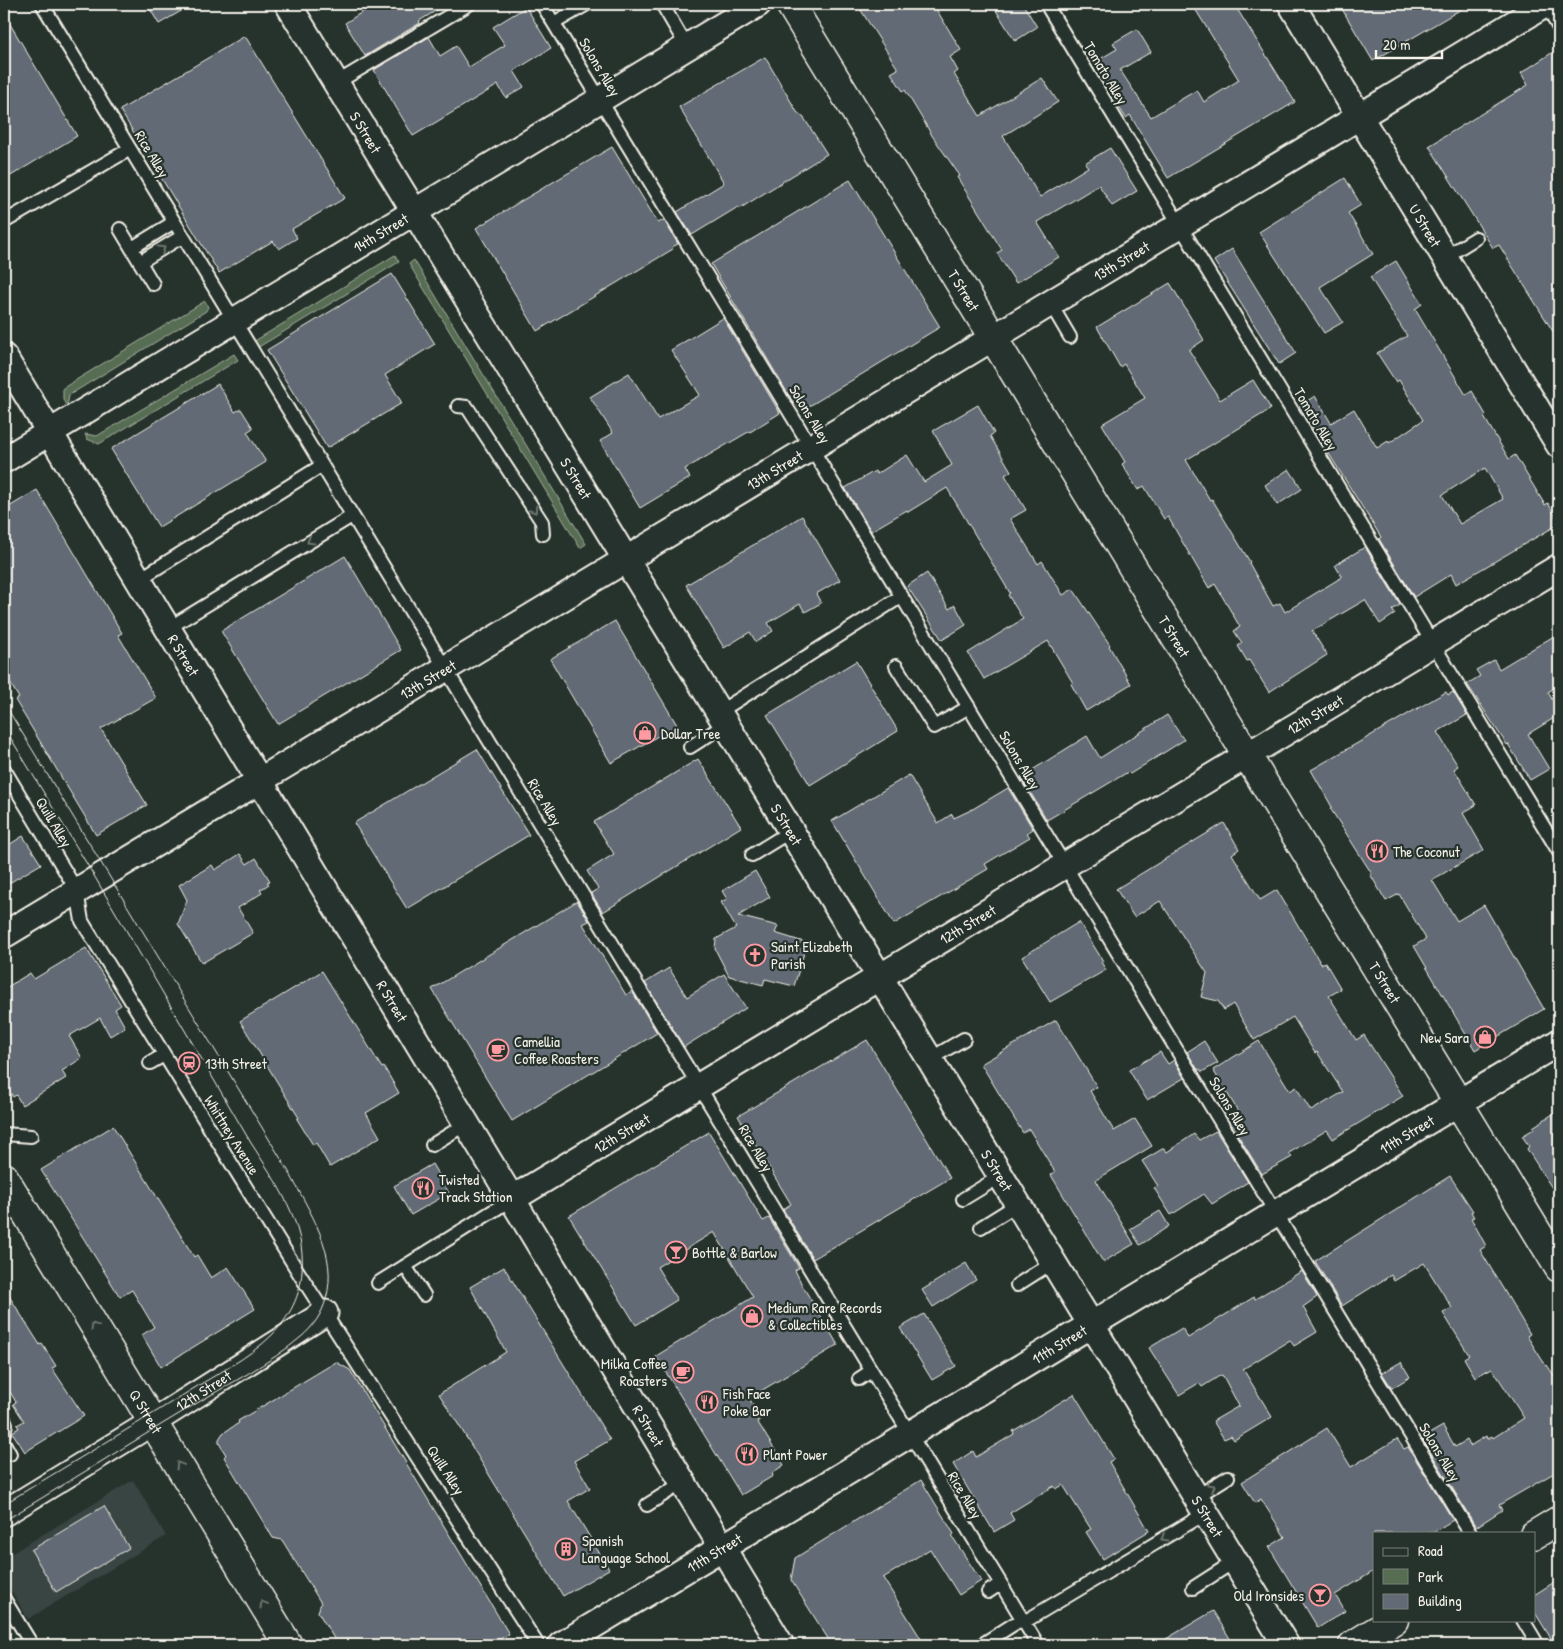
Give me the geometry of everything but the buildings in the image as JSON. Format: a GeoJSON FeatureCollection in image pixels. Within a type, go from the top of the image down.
{"type":"FeatureCollection","features":[{"type":"Feature","properties":{"kind":"street","name":"S Street"},"geometry":{"type":"LineString","coordinates":[[288,4],[1286,1645]]}},
{"type":"Feature","properties":{"kind":"street","name":"14th Street"},"geometry":{"type":"LineString","coordinates":[[4,460],[758,4]]}},
{"type":"Feature","properties":{"kind":"street","name":"T Street"},"geometry":{"type":"LineString","coordinates":[[790,4],[1559,1268]]}},
{"type":"Feature","properties":{"kind":"street","name":"U Street"},"geometry":{"type":"LineString","coordinates":[[1291,4],[1559,446]]}},
{"type":"Feature","properties":{"kind":"street","name":"13th Street"},"geometry":{"type":"LineString","coordinates":[[4,935],[1545,4]]}},
{"type":"Feature","properties":{"kind":"street","name":"R Street"},"geometry":{"type":"LineString","coordinates":[[4,357],[780,1645]]}},
{"type":"Feature","properties":{"kind":"street","name":"12th Street"},"geometry":{"type":"LineString","coordinates":[[512,1199],[1559,567]]}},
{"type":"Feature","properties":{"kind":"street","name":"11th Street"},"geometry":{"type":"LineString","coordinates":[[561,1645],[1559,1042]]}},
{"type":"Feature","properties":{"kind":"street","name":"Q Street"},"geometry":{"type":"LineString","coordinates":[[4,1177],[288,1645]]}},
{"type":"Feature","properties":{"kind":"street","name":"12th Street"},"geometry":{"type":"LineString","coordinates":[[4,1513],[153,1422],[325,1313]]}},
{"type":"Feature","properties":{"kind":"street"},"geometry":{"type":"LineString","coordinates":[[1536,1534],[1559,1520]]}},
{"type":"Feature","properties":{"kind":"street"},"geometry":{"type":"LineString","coordinates":[[1352,1645],[1391,1622]]}},
{"type":"Feature","properties":{"kind":"lane","name":"Rice Alley"},"geometry":{"type":"LineString","coordinates":[[42,4],[97,87],[130,148],[174,222],[699,1086],[828,1294],[871,1371],[1038,1645]]}},
{"type":"Feature","properties":{"kind":"lane"},"geometry":{"type":"LineString","coordinates":[[336,82],[469,4]]}},
{"type":"Feature","properties":{"kind":"lane","name":"Solons Alley"},"geometry":{"type":"LineString","coordinates":[[542,4],[1065,865],[1144,989],[1149,1016],[1276,1213],[1469,1532]]}},
{"type":"Feature","properties":{"kind":"lane"},"geometry":{"type":"LineString","coordinates":[[554,24],[587,4]]}},
{"type":"Feature","properties":{"kind":"lane"},"geometry":{"type":"LineString","coordinates":[[662,4],[687,47]]}},
{"type":"Feature","properties":{"kind":"lane","name":"Tomato Alley"},"geometry":{"type":"LineString","coordinates":[[1046,4],[1559,852]]}},
{"type":"Feature","properties":{"kind":"lane"},"geometry":{"type":"LineString","coordinates":[[1545,4],[1559,28]]}},
{"type":"Feature","properties":{"kind":"lane"},"geometry":{"type":"LineString","coordinates":[[4,222],[130,148]]}},
{"type":"Feature","properties":{"kind":"lane"},"geometry":{"type":"LineString","coordinates":[[132,248],[174,222]]}},
{"type":"Feature","properties":{"kind":"lane"},"geometry":{"type":"LineString","coordinates":[[120,229],[153,284]]}},
{"type":"Feature","properties":{"kind":"lane"},"geometry":{"type":"LineString","coordinates":[[140,262],[183,236]]}},
{"type":"Feature","properties":{"kind":"lane"},"geometry":{"type":"LineString","coordinates":[[1445,257],[1476,238]]}},
{"type":"Feature","properties":{"kind":"lane"},"geometry":{"type":"LineString","coordinates":[[1050,303],[1070,337]]}},
{"type":"Feature","properties":{"kind":"lane"},"geometry":{"type":"LineString","coordinates":[[458,406],[468,407],[542,522],[543,534]]}},
{"type":"Feature","properties":{"kind":"lane"},"geometry":{"type":"LineString","coordinates":[[138,580],[322,466]]}},
{"type":"Feature","properties":{"kind":"lane"},"geometry":{"type":"LineString","coordinates":[[167,628],[352,516]]}},
{"type":"Feature","properties":{"kind":"lane"},"geometry":{"type":"LineString","coordinates":[[690,747],[722,718],[902,596]]}},
{"type":"Feature","properties":{"kind":"lane"},"geometry":{"type":"LineString","coordinates":[[896,666],[934,727],[969,707]]}},
{"type":"Feature","properties":{"kind":"lane","name":"Quill Alley"},"geometry":{"type":"LineString","coordinates":[[4,769],[76,891]]}},
{"type":"Feature","properties":{"kind":"lane"},"geometry":{"type":"LineString","coordinates":[[752,855],[791,831]]}},
{"type":"Feature","properties":{"kind":"lane","name":"Whittney Avenue"},"geometry":{"type":"LineString","coordinates":[[76,891],[82,921],[325,1313]]}},
{"type":"Feature","properties":{"kind":"lane"},"geometry":{"type":"LineString","coordinates":[[930,1059],[964,1039]]}},
{"type":"Feature","properties":{"kind":"lane"},"geometry":{"type":"LineString","coordinates":[[150,1063],[164,1055]]}},
{"type":"Feature","properties":{"kind":"lane"},"geometry":{"type":"LineString","coordinates":[[432,1145],[466,1124]]}},
{"type":"Feature","properties":{"kind":"lane"},"geometry":{"type":"LineString","coordinates":[[4,1134],[31,1136]]}},
{"type":"Feature","properties":{"kind":"lane"},"geometry":{"type":"LineString","coordinates":[[963,1199],[1001,1176]]}},
{"type":"Feature","properties":{"kind":"lane","name":"12th Street"},"geometry":{"type":"LineString","coordinates":[[378,1283],[512,1199]]}},
{"type":"Feature","properties":{"kind":"lane"},"geometry":{"type":"LineString","coordinates":[[981,1227],[1018,1204]]}},
{"type":"Feature","properties":{"kind":"lane"},"geometry":{"type":"LineString","coordinates":[[1017,1285],[1053,1262]]}},
{"type":"Feature","properties":{"kind":"lane"},"geometry":{"type":"LineString","coordinates":[[405,1266],[424,1295]]}},
{"type":"Feature","properties":{"kind":"lane","name":"Quill Alley"},"geometry":{"type":"LineString","coordinates":[[325,1313],[538,1645]]}},
{"type":"Feature","properties":{"kind":"lane"},"geometry":{"type":"LineString","coordinates":[[859,1379],[871,1371]]}},
{"type":"Feature","properties":{"kind":"lane"},"geometry":{"type":"LineString","coordinates":[[4,1420],[6,1424],[4,1433]]}},
{"type":"Feature","properties":{"kind":"lane"},"geometry":{"type":"LineString","coordinates":[[981,1645],[1201,1505],[1228,1477]]}},
{"type":"Feature","properties":{"kind":"lane"},"geometry":{"type":"LineString","coordinates":[[646,1505],[682,1483]]}},
{"type":"Feature","properties":{"kind":"lane"},"geometry":{"type":"LineString","coordinates":[[1193,1588],[1235,1561]]}},
{"type":"Feature","properties":{"kind":"lane"},"geometry":{"type":"LineString","coordinates":[[988,1592],[1000,1584]]}},
{"type":"Feature","properties":{"kind":"lane"},"geometry":{"type":"LineString","coordinates":[[4,1599],[32,1645]]}},
{"type":"Feature","properties":{"kind":"lane"},"geometry":{"type":"LineString","coordinates":[[1524,1622],[1538,1645]]}},
{"type":"Feature","properties":{"kind":"shaded area"},"geometry":{"type":"Polygon","coordinates":[[[133,1480],[166,1536],[28,1619],[4,1578],[4,1558],[133,1480]]]}},
{"type":"Feature","properties":{"kind":"green space"},"geometry":{"type":"Polygon","coordinates":[[[395,255],[399,262],[257,348],[253,342],[395,255]]]}},
{"type":"Feature","properties":{"kind":"green space"},"geometry":{"type":"Polygon","coordinates":[[[414,260],[586,544],[580,548],[409,264],[414,260]]]}},
{"type":"Feature","properties":{"kind":"green space"},"geometry":{"type":"Polygon","coordinates":[[[205,301],[208,307],[206,311],[71,394],[67,406],[63,400],[63,388],[205,301]]]}},
{"type":"Feature","properties":{"kind":"green space"},"geometry":{"type":"Polygon","coordinates":[[[234,354],[238,360],[99,444],[87,439],[85,434],[97,436],[234,354]]]}},
{"type":"Feature","properties":{"kind":"tram line"},"geometry":{"type":"LineString","coordinates":[[4,703],[289,1172],[320,1233],[329,1266],[329,1282],[322,1310],[313,1325],[289,1347],[263,1365],[192,1406],[4,1521]]}},
{"type":"Feature","properties":{"kind":"tram line"},"geometry":{"type":"LineString","coordinates":[[4,727],[279,1188],[294,1220],[302,1253],[301,1280],[297,1297],[284,1321],[263,1343],[232,1365],[4,1504]]}},
{"type":"Feature","properties":{"kind":"place","name":"Dollar Tree"},"geometry":{"type":"Point","coordinates":[645,733]}},
{"type":"Feature","properties":{"kind":"place","name":"The Coconut"},"geometry":{"type":"Point","coordinates":[1377,851]}},
{"type":"Feature","properties":{"kind":"place","name":"Saint Elizabeth Parish"},"geometry":{"type":"Point","coordinates":[755,955]}},
{"type":"Feature","properties":{"kind":"place","name":"New Sara"},"geometry":{"type":"Point","coordinates":[1485,1037]}},
{"type":"Feature","properties":{"kind":"place","name":"Camellia Coffee Roasters"},"geometry":{"type":"Point","coordinates":[498,1050]}},
{"type":"Feature","properties":{"kind":"place","name":"13th Street"},"geometry":{"type":"Point","coordinates":[189,1063]}},
{"type":"Feature","properties":{"kind":"place","name":"Twisted Track Station"},"geometry":{"type":"Point","coordinates":[423,1188]}},
{"type":"Feature","properties":{"kind":"place","name":"Bottle & Barlow"},"geometry":{"type":"Point","coordinates":[676,1252]}},
{"type":"Feature","properties":{"kind":"place","name":"Medium Rare Records & Collectibles"},"geometry":{"type":"Point","coordinates":[752,1316]}},
{"type":"Feature","properties":{"kind":"place","name":"Milka Coffee Roasters"},"geometry":{"type":"Point","coordinates":[683,1372]}},
{"type":"Feature","properties":{"kind":"place","name":"Fish Face Poke Bar"},"geometry":{"type":"Point","coordinates":[707,1402]}},
{"type":"Feature","properties":{"kind":"place","name":"Plant Power"},"geometry":{"type":"Point","coordinates":[747,1454]}},
{"type":"Feature","properties":{"kind":"place","name":"Spanish Language School"},"geometry":{"type":"Point","coordinates":[566,1549]}},
{"type":"Feature","properties":{"kind":"place","name":"Old Ironsides"},"geometry":{"type":"Point","coordinates":[1320,1595]}}]}
